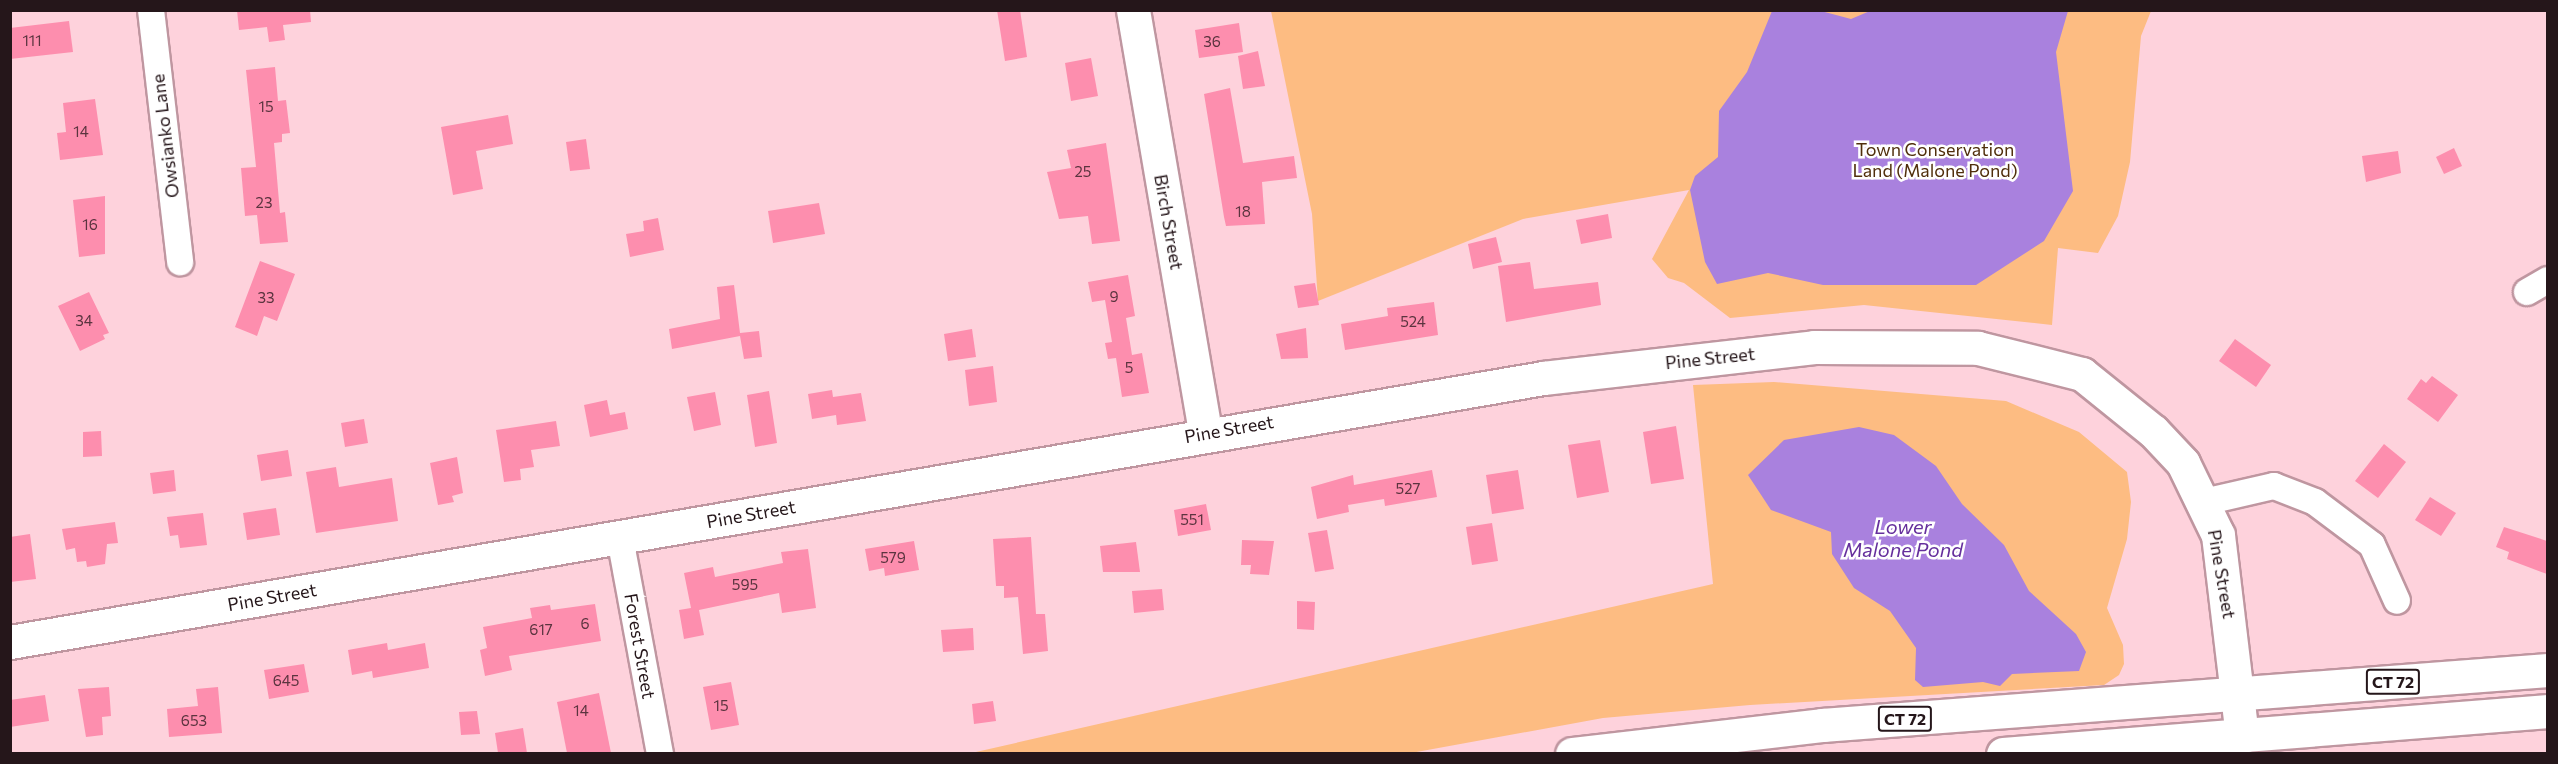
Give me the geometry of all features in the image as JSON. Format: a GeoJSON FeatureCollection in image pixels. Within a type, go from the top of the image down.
{"type":"FeatureCollection","features":[{"type":"Feature","properties":{"kind":"main road","name":"Birch Street"},"geometry":{"type":"LineString","coordinates":[[1133,10],[1205,433]]}},
{"type":"Feature","properties":{"kind":"main road","name":"Pine Street"},"geometry":{"type":"LineString","coordinates":[[10,642],[620,538],[1205,433],[1619,367],[1814,348],[1978,348],[2082,374],[2153,430],[2183,463],[2204,502],[2218,535],[2239,694],[2243,745]]}},
{"type":"Feature","properties":{"kind":"main road","name":"CT 72"},"geometry":{"type":"LineString","coordinates":[[1572,753],[1822,725],[2547,670]]}},
{"type":"Feature","properties":{"kind":"main road","name":"CT 72"},"geometry":{"type":"LineString","coordinates":[[2003,753],[2243,745],[2547,711]]}},
{"type":"Feature","properties":{"kind":"street","name":"Owsianko Lane"},"geometry":{"type":"LineString","coordinates":[[151,10],[180,262]]}},
{"type":"Feature","properties":{"kind":"street"},"geometry":{"type":"LineString","coordinates":[[2204,502],[2274,486],[2315,502],[2372,545],[2397,601]]}},
{"type":"Feature","properties":{"kind":"street","name":"Forest Street"},"geometry":{"type":"LineString","coordinates":[[620,538],[660,753]]}},
{"type":"Feature","properties":{"kind":"green space","name":"Town Conservation Land (Malone Pond)"},"geometry":{"type":"Polygon","coordinates":[[[1271,11],[2151,11],[2141,36],[2130,162],[2118,216],[2098,253],[2058,248],[2052,325],[1864,305],[1730,318],[1684,283],[1668,278],[1652,259],[1689,190],[1523,219],[1318,301],[1312,214],[1271,11]]]}},
{"type":"Feature","properties":{"kind":"green space"},"geometry":{"type":"Polygon","coordinates":[[[1774,382],[2006,401],[2079,432],[2127,472],[2131,502],[2127,539],[2107,608],[2123,645],[2124,664],[2119,675],[2104,685],[1750,705],[1603,718],[1411,753],[967,754],[1713,584],[1693,385],[1774,382]]]}},
{"type":"Feature","properties":{"kind":"water"},"geometry":{"type":"Polygon","coordinates":[[[1772,11],[1821,11],[1851,19],[1870,11],[2068,11],[2056,52],[2073,191],[2044,241],[1976,285],[1823,285],[1768,273],[1717,284],[1705,262],[1690,190],[1695,176],[1718,157],[1719,111],[1747,72],[1772,11]]]}},
{"type":"Feature","properties":{"kind":"water","name":"Lower Malone Pond"},"geometry":{"type":"Polygon","coordinates":[[[1859,427],[1894,435],[1936,466],[1962,504],[2004,545],[2029,591],[2076,634],[2086,652],[2079,671],[2012,674],[2000,686],[1983,682],[1923,687],[1915,680],[1916,648],[1890,611],[1854,588],[1832,554],[1831,532],[1771,510],[1748,475],[1784,440],[1859,427]]]}},
{"type":"Feature","properties":{"kind":"building"},"geometry":{"type":"Polygon","coordinates":[[[237,10],[310,10],[311,22],[283,25],[285,40],[269,42],[267,27],[239,30],[237,10]]]}},
{"type":"Feature","properties":{"kind":"building"},"geometry":{"type":"Polygon","coordinates":[[[997,10],[1020,10],[1027,57],[1005,61],[997,10]]]}},
{"type":"Feature","properties":{"kind":"building"},"geometry":{"type":"Polygon","coordinates":[[[69,21],[73,52],[10,59],[10,28],[69,21]]]}},
{"type":"Feature","properties":{"kind":"building"},"geometry":{"type":"Polygon","coordinates":[[[1239,23],[1243,52],[1199,58],[1195,30],[1239,23]]]}},
{"type":"Feature","properties":{"kind":"building"},"geometry":{"type":"Polygon","coordinates":[[[1258,51],[1265,86],[1243,89],[1238,56],[1258,51]]]}},
{"type":"Feature","properties":{"kind":"building"},"geometry":{"type":"Polygon","coordinates":[[[1091,58],[1098,96],[1071,101],[1065,63],[1091,58]]]}},
{"type":"Feature","properties":{"kind":"building"},"geometry":{"type":"Polygon","coordinates":[[[275,67],[278,101],[286,100],[290,133],[282,134],[282,142],[274,143],[280,213],[285,212],[288,242],[260,244],[257,215],[245,216],[241,168],[256,167],[246,70],[275,67]]]}},
{"type":"Feature","properties":{"kind":"building"},"geometry":{"type":"Polygon","coordinates":[[[1230,88],[1243,163],[1294,156],[1297,178],[1262,182],[1265,224],[1226,226],[1204,94],[1230,88]]]}},
{"type":"Feature","properties":{"kind":"building"},"geometry":{"type":"Polygon","coordinates":[[[95,99],[103,155],[60,160],[57,133],[66,132],[63,103],[95,99]]]}},
{"type":"Feature","properties":{"kind":"building"},"geometry":{"type":"Polygon","coordinates":[[[508,115],[513,144],[476,151],[483,189],[453,195],[441,127],[508,115]]]}},
{"type":"Feature","properties":{"kind":"building"},"geometry":{"type":"Polygon","coordinates":[[[586,139],[590,169],[570,171],[566,142],[586,139]]]}},
{"type":"Feature","properties":{"kind":"building"},"geometry":{"type":"Polygon","coordinates":[[[1106,143],[1120,241],[1092,244],[1088,216],[1059,219],[1047,172],[1071,168],[1067,150],[1106,143]]]}},
{"type":"Feature","properties":{"kind":"building"},"geometry":{"type":"Polygon","coordinates":[[[2454,148],[2462,166],[2444,174],[2436,157],[2454,148]]]}},
{"type":"Feature","properties":{"kind":"building"},"geometry":{"type":"Polygon","coordinates":[[[2398,151],[2401,173],[2366,182],[2362,156],[2398,151]]]}},
{"type":"Feature","properties":{"kind":"building"},"geometry":{"type":"Polygon","coordinates":[[[105,196],[105,254],[79,257],[73,200],[105,196]]]}},
{"type":"Feature","properties":{"kind":"building"},"geometry":{"type":"Polygon","coordinates":[[[819,203],[825,234],[773,243],[768,211],[819,203]]]}},
{"type":"Feature","properties":{"kind":"building"},"geometry":{"type":"Polygon","coordinates":[[[1608,214],[1612,238],[1581,244],[1576,220],[1608,214]]]}},
{"type":"Feature","properties":{"kind":"building"},"geometry":{"type":"Polygon","coordinates":[[[658,218],[664,250],[630,257],[626,234],[644,231],[643,221],[658,218]]]}},
{"type":"Feature","properties":{"kind":"building"},"geometry":{"type":"Polygon","coordinates":[[[1496,237],[1502,262],[1473,269],[1468,244],[1496,237]]]}},
{"type":"Feature","properties":{"kind":"building"},"geometry":{"type":"Polygon","coordinates":[[[260,261],[295,274],[277,321],[264,316],[257,336],[235,327],[260,261]]]}},
{"type":"Feature","properties":{"kind":"building"},"geometry":{"type":"Polygon","coordinates":[[[1530,262],[1534,289],[1598,282],[1601,305],[1506,322],[1498,266],[1530,262]]]}},
{"type":"Feature","properties":{"kind":"building"},"geometry":{"type":"Polygon","coordinates":[[[1128,275],[1135,316],[1126,318],[1132,355],[1142,353],[1149,393],[1122,397],[1116,358],[1108,359],[1105,343],[1112,342],[1105,300],[1092,302],[1088,282],[1128,275]]]}},
{"type":"Feature","properties":{"kind":"building"},"geometry":{"type":"Polygon","coordinates":[[[1315,283],[1319,305],[1298,308],[1294,286],[1315,283]]]}},
{"type":"Feature","properties":{"kind":"building"},"geometry":{"type":"Polygon","coordinates":[[[734,285],[740,333],[759,331],[762,357],[744,359],[740,336],[672,349],[669,329],[720,319],[717,287],[734,285]]]}},
{"type":"Feature","properties":{"kind":"building"},"geometry":{"type":"Polygon","coordinates":[[[89,292],[109,333],[103,335],[105,339],[80,351],[58,306],[89,292]]]}},
{"type":"Feature","properties":{"kind":"building"},"geometry":{"type":"Polygon","coordinates":[[[1434,302],[1438,335],[1345,350],[1341,324],[1388,316],[1387,308],[1434,302]]]}},
{"type":"Feature","properties":{"kind":"building"},"geometry":{"type":"Polygon","coordinates":[[[1306,328],[1308,358],[1281,359],[1276,334],[1306,328]]]}},
{"type":"Feature","properties":{"kind":"building"},"geometry":{"type":"Polygon","coordinates":[[[972,329],[976,357],[948,361],[944,334],[972,329]]]}},
{"type":"Feature","properties":{"kind":"building"},"geometry":{"type":"Polygon","coordinates":[[[2235,339],[2271,365],[2256,387],[2219,361],[2235,339]]]}},
{"type":"Feature","properties":{"kind":"building"},"geometry":{"type":"Polygon","coordinates":[[[993,366],[997,402],[969,406],[965,370],[993,366]]]}},
{"type":"Feature","properties":{"kind":"building"},"geometry":{"type":"Polygon","coordinates":[[[2432,376],[2458,395],[2438,422],[2407,399],[2421,379],[2426,383],[2432,376]]]}},
{"type":"Feature","properties":{"kind":"building"},"geometry":{"type":"Polygon","coordinates":[[[832,390],[833,397],[861,393],[866,421],[837,425],[836,415],[812,419],[808,394],[832,390]]]}},
{"type":"Feature","properties":{"kind":"building"},"geometry":{"type":"Polygon","coordinates":[[[769,391],[777,443],[755,447],[747,395],[769,391]]]}},
{"type":"Feature","properties":{"kind":"building"},"geometry":{"type":"Polygon","coordinates":[[[715,392],[721,425],[694,431],[687,397],[715,392]]]}},
{"type":"Feature","properties":{"kind":"building"},"geometry":{"type":"Polygon","coordinates":[[[607,400],[610,415],[625,412],[628,429],[590,437],[584,405],[607,400]]]}},
{"type":"Feature","properties":{"kind":"building"},"geometry":{"type":"Polygon","coordinates":[[[364,419],[368,443],[345,447],[341,423],[364,419]]]}},
{"type":"Feature","properties":{"kind":"building"},"geometry":{"type":"Polygon","coordinates":[[[556,421],[560,446],[531,450],[534,467],[520,469],[521,480],[504,482],[496,430],[556,421]]]}},
{"type":"Feature","properties":{"kind":"building"},"geometry":{"type":"Polygon","coordinates":[[[1676,426],[1684,479],[1651,484],[1643,432],[1676,426]]]}},
{"type":"Feature","properties":{"kind":"building"},"geometry":{"type":"Polygon","coordinates":[[[101,431],[102,456],[83,457],[83,432],[101,431]]]}},
{"type":"Feature","properties":{"kind":"building"},"geometry":{"type":"Polygon","coordinates":[[[1600,440],[1609,492],[1577,498],[1568,445],[1600,440]]]}},
{"type":"Feature","properties":{"kind":"building"},"geometry":{"type":"Polygon","coordinates":[[[2384,444],[2406,462],[2378,498],[2355,481],[2384,444]]]}},
{"type":"Feature","properties":{"kind":"building"},"geometry":{"type":"Polygon","coordinates":[[[288,450],[292,476],[261,481],[257,455],[288,450]]]}},
{"type":"Feature","properties":{"kind":"building"},"geometry":{"type":"Polygon","coordinates":[[[457,457],[463,493],[452,496],[454,502],[438,505],[430,463],[457,457]]]}},
{"type":"Feature","properties":{"kind":"building"},"geometry":{"type":"Polygon","coordinates":[[[336,467],[339,487],[392,478],[398,521],[316,533],[306,472],[336,467]]]}},
{"type":"Feature","properties":{"kind":"building"},"geometry":{"type":"Polygon","coordinates":[[[174,470],[176,491],[153,494],[150,473],[174,470]]]}},
{"type":"Feature","properties":{"kind":"building"},"geometry":{"type":"Polygon","coordinates":[[[1432,470],[1437,497],[1385,506],[1384,499],[1348,505],[1349,512],[1317,519],[1311,487],[1353,475],[1354,485],[1432,470]]]}},
{"type":"Feature","properties":{"kind":"building"},"geometry":{"type":"Polygon","coordinates":[[[1518,470],[1524,509],[1492,514],[1486,475],[1518,470]]]}},
{"type":"Feature","properties":{"kind":"building"},"geometry":{"type":"Polygon","coordinates":[[[2430,497],[2456,513],[2441,536],[2415,520],[2430,497]]]}},
{"type":"Feature","properties":{"kind":"building"},"geometry":{"type":"Polygon","coordinates":[[[1206,504],[1211,530],[1178,536],[1174,510],[1206,504]]]}},
{"type":"Feature","properties":{"kind":"building"},"geometry":{"type":"Polygon","coordinates":[[[276,508],[280,535],[247,540],[243,513],[276,508]]]}},
{"type":"Feature","properties":{"kind":"building"},"geometry":{"type":"Polygon","coordinates":[[[203,513],[207,545],[180,548],[178,535],[170,536],[167,517],[203,513]]]}},
{"type":"Feature","properties":{"kind":"building"},"geometry":{"type":"Polygon","coordinates":[[[115,522],[118,543],[107,544],[105,564],[87,567],[86,561],[77,562],[75,548],[66,550],[62,529],[115,522]]]}},
{"type":"Feature","properties":{"kind":"building"},"geometry":{"type":"Polygon","coordinates":[[[1492,523],[1498,561],[1472,565],[1466,527],[1492,523]]]}},
{"type":"Feature","properties":{"kind":"building"},"geometry":{"type":"Polygon","coordinates":[[[2504,527],[2547,541],[2547,574],[2507,559],[2509,552],[2496,547],[2504,527]]]}},
{"type":"Feature","properties":{"kind":"building"},"geometry":{"type":"Polygon","coordinates":[[[1327,530],[1334,569],[1315,572],[1308,533],[1327,530]]]}},
{"type":"Feature","properties":{"kind":"building"},"geometry":{"type":"Polygon","coordinates":[[[30,534],[36,579],[10,582],[10,537],[30,534]]]}},
{"type":"Feature","properties":{"kind":"building"},"geometry":{"type":"Polygon","coordinates":[[[1031,537],[1036,614],[1045,614],[1048,651],[1023,654],[1018,597],[1004,598],[1004,586],[996,586],[993,539],[1031,537]]]}},
{"type":"Feature","properties":{"kind":"building"},"geometry":{"type":"Polygon","coordinates":[[[1242,540],[1274,541],[1269,575],[1250,574],[1251,565],[1241,565],[1242,540]]]}},
{"type":"Feature","properties":{"kind":"building"},"geometry":{"type":"Polygon","coordinates":[[[914,541],[919,570],[885,576],[884,568],[869,571],[865,549],[914,541]]]}},
{"type":"Feature","properties":{"kind":"building"},"geometry":{"type":"Polygon","coordinates":[[[1136,542],[1140,572],[1103,572],[1100,546],[1136,542]]]}},
{"type":"Feature","properties":{"kind":"building"},"geometry":{"type":"Polygon","coordinates":[[[808,549],[816,608],[782,613],[779,593],[699,610],[704,635],[684,639],[679,610],[691,608],[684,573],[713,567],[715,577],[783,563],[781,552],[808,549]]]}},
{"type":"Feature","properties":{"kind":"building"},"geometry":{"type":"Polygon","coordinates":[[[1162,589],[1164,610],[1134,613],[1132,591],[1162,589]]]}},
{"type":"Feature","properties":{"kind":"building"},"geometry":{"type":"Polygon","coordinates":[[[1297,601],[1315,602],[1314,630],[1297,629],[1297,601]]]}},
{"type":"Feature","properties":{"kind":"building"},"geometry":{"type":"Polygon","coordinates":[[[595,604],[601,641],[509,656],[512,670],[485,676],[480,650],[487,648],[483,627],[532,618],[530,608],[550,605],[551,610],[595,604]]]}},
{"type":"Feature","properties":{"kind":"building"},"geometry":{"type":"Polygon","coordinates":[[[973,628],[974,650],[943,652],[941,630],[973,628]]]}},
{"type":"Feature","properties":{"kind":"building"},"geometry":{"type":"Polygon","coordinates":[[[387,643],[388,650],[425,643],[429,668],[373,678],[372,671],[352,675],[348,650],[387,643]]]}},
{"type":"Feature","properties":{"kind":"building"},"geometry":{"type":"Polygon","coordinates":[[[304,664],[309,692],[269,699],[264,670],[304,664]]]}},
{"type":"Feature","properties":{"kind":"building"},"geometry":{"type":"Polygon","coordinates":[[[731,682],[739,725],[711,730],[703,687],[731,682]]]}},
{"type":"Feature","properties":{"kind":"building"},"geometry":{"type":"Polygon","coordinates":[[[109,687],[111,716],[102,717],[103,735],[86,737],[78,689],[109,687]]]}},
{"type":"Feature","properties":{"kind":"building"},"geometry":{"type":"Polygon","coordinates":[[[218,687],[222,733],[169,737],[167,709],[198,706],[196,689],[218,687]]]}},
{"type":"Feature","properties":{"kind":"building"},"geometry":{"type":"Polygon","coordinates":[[[599,693],[611,753],[567,753],[557,702],[599,693]]]}},
{"type":"Feature","properties":{"kind":"building"},"geometry":{"type":"Polygon","coordinates":[[[45,695],[49,721],[10,727],[10,700],[45,695]]]}},
{"type":"Feature","properties":{"kind":"building"},"geometry":{"type":"Polygon","coordinates":[[[993,701],[996,721],[974,724],[972,704],[993,701]]]}},
{"type":"Feature","properties":{"kind":"building"},"geometry":{"type":"Polygon","coordinates":[[[477,711],[480,734],[461,735],[459,712],[477,711]]]}},
{"type":"Feature","properties":{"kind":"building"},"geometry":{"type":"Polygon","coordinates":[[[523,728],[527,753],[498,753],[495,733],[523,728]]]}}]}
